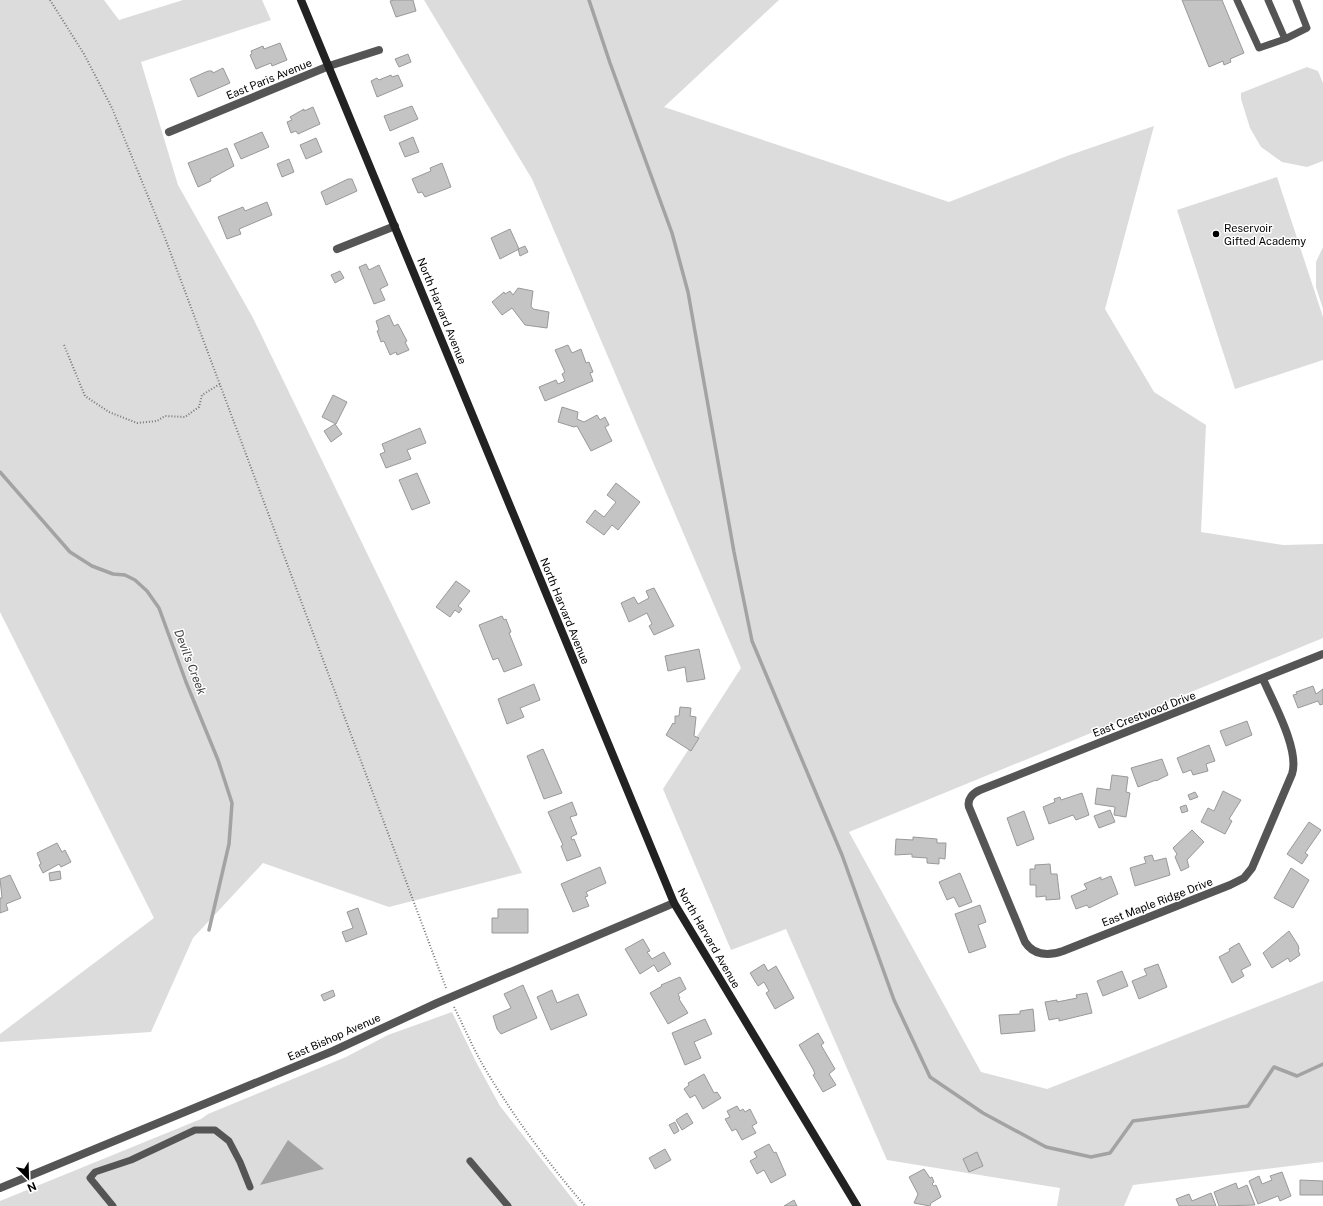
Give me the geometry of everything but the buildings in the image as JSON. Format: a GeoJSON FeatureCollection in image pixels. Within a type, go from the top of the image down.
{"type":"FeatureCollection","features":[{"type":"Feature","properties":{"kind":"street","name":"North Harvard Avenue"},"geometry":{"type":"LineString","coordinates":[[301,0],[674,902],[856,1206]]}},
{"type":"Feature","properties":{"kind":"street","name":"East Paris Avenue"},"geometry":{"type":"LineString","coordinates":[[169,132],[329,66],[379,50]]}},
{"type":"Feature","properties":{"kind":"street"},"geometry":{"type":"LineString","coordinates":[[338,249],[395,226]]}},
{"type":"Feature","properties":{"kind":"street","name":"East Crestwood Drive"},"geometry":{"type":"LineString","coordinates":[[973,795],[980,790],[1323,654]]}},
{"type":"Feature","properties":{"kind":"street","name":"East Maple Ridge Drive"},"geometry":{"type":"LineString","coordinates":[[973,795],[969,804],[975,821],[1025,942],[1038,953],[1050,954],[1063,951],[1230,885],[1244,878],[1252,868],[1294,769],[1292,746],[1263,679]]}},
{"type":"Feature","properties":{"kind":"street","name":"East Bishop Avenue"},"geometry":{"type":"LineString","coordinates":[[0,1188],[333,1051],[450,998],[674,902]]}},
{"type":"Feature","properties":{"kind":"lane"},"geometry":{"type":"LineString","coordinates":[[1238,0],[1259,48],[1285,39],[1307,28],[1296,0]]}},
{"type":"Feature","properties":{"kind":"lane"},"geometry":{"type":"LineString","coordinates":[[1268,0],[1285,39]]}},
{"type":"Feature","properties":{"kind":"lane"},"geometry":{"type":"LineString","coordinates":[[113,1206],[90,1178],[95,1172],[131,1160],[195,1130],[215,1130],[229,1141],[240,1162],[250,1188]]}},
{"type":"Feature","properties":{"kind":"lane"},"geometry":{"type":"LineString","coordinates":[[470,1161],[508,1206]]}},
{"type":"Feature","properties":{"kind":"path"},"geometry":{"type":"LineString","coordinates":[[50,0],[84,54],[112,108],[165,238],[450,998],[484,1067],[526,1129],[584,1206]]}},
{"type":"Feature","properties":{"kind":"path"},"geometry":{"type":"LineString","coordinates":[[64,345],[85,396],[109,412],[137,423],[156,421],[165,416],[185,417],[200,408],[202,395],[220,384]]}},
{"type":"Feature","properties":{"kind":"shaded area"},"geometry":{"type":"Polygon","coordinates":[[[0,0],[104,0],[119,20],[183,0],[262,0],[271,20],[141,62],[178,185],[253,318],[522,873],[389,907],[263,863],[193,938],[151,1032],[0,1042],[0,1034],[154,918],[0,612],[0,0]]]}},
{"type":"Feature","properties":{"kind":"shaded area"},"geometry":{"type":"Polygon","coordinates":[[[424,0],[779,0],[664,107],[949,202],[1067,156],[1154,126],[1105,309],[1154,392],[1206,425],[1201,532],[1283,545],[1323,544],[1323,638],[849,832],[981,1072],[1047,1089],[1323,981],[1323,1162],[1133,1185],[1124,1206],[1057,1206],[1060,1188],[887,1160],[786,929],[731,950],[663,789],[741,668],[532,179],[424,0]]]}},
{"type":"Feature","properties":{"kind":"shaded area"},"geometry":{"type":"Polygon","coordinates":[[[1307,67],[1318,71],[1323,83],[1323,161],[1307,167],[1282,162],[1261,147],[1250,128],[1241,99],[1241,93],[1307,67]]]}},
{"type":"Feature","properties":{"kind":"shaded area"},"geometry":{"type":"Polygon","coordinates":[[[1277,177],[1323,317],[1323,360],[1235,389],[1177,210],[1277,177]]]}},
{"type":"Feature","properties":{"kind":"shaded area"},"geometry":{"type":"Polygon","coordinates":[[[1323,247],[1323,309],[1316,287],[1316,262],[1323,247]]]}},
{"type":"Feature","properties":{"kind":"shaded area"},"geometry":{"type":"Polygon","coordinates":[[[452,1012],[476,1062],[500,1106],[578,1206],[0,1206],[0,1201],[201,1119],[208,1114],[346,1057],[388,1035],[452,1012]]]}},
{"type":"Feature","properties":{"kind":"shaded area"},"geometry":{"type":"Polygon","coordinates":[[[288,1140],[324,1169],[260,1185],[288,1140]]]}},
{"type":"Feature","properties":{"kind":"waterway"},"geometry":{"type":"LineString","coordinates":[[589,0],[610,63],[672,233],[688,292],[734,552],[752,641],[842,855],[894,1000],[930,1077],[983,1113],[1046,1147],[1091,1157],[1110,1153],[1133,1121],[1248,1106],[1274,1067],[1297,1076],[1323,1064]]}},
{"type":"Feature","properties":{"kind":"waterway","name":"Devil's Creek"},"geometry":{"type":"LineString","coordinates":[[0,472],[70,552],[92,566],[113,574],[125,575],[135,580],[147,591],[159,608],[186,682],[218,760],[232,803],[229,844],[209,930]]}},
{"type":"Feature","properties":{"kind":"place","name":"Reservoir Gifted Academy"},"geometry":{"type":"Point","coordinates":[1216,234]}}]}
